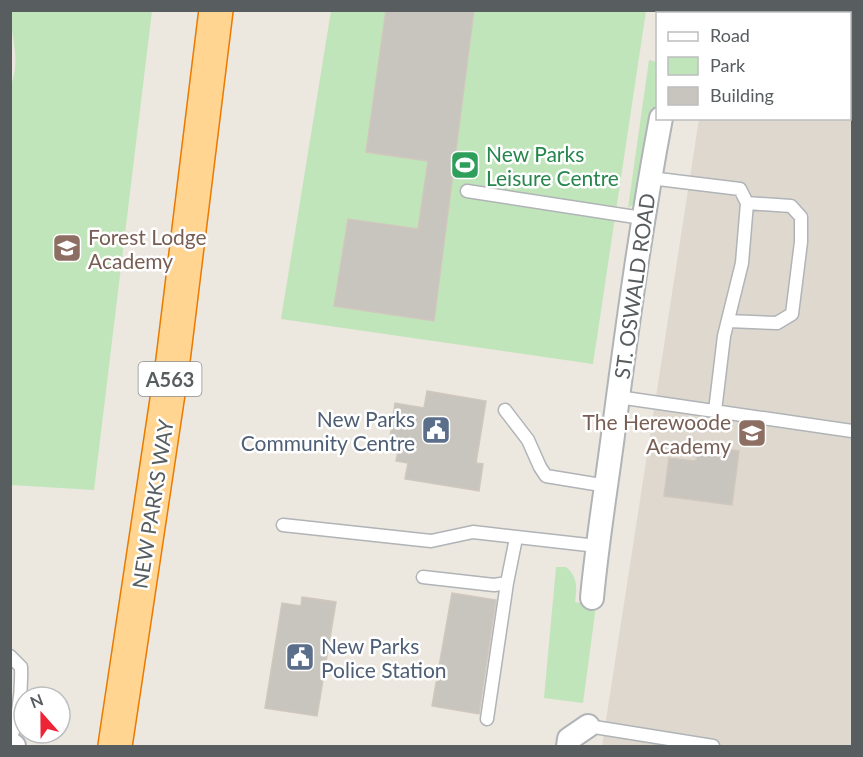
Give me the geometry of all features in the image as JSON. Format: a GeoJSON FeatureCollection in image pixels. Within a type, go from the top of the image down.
{"type":"FeatureCollection","features":[{"type":"Feature","properties":{"kind":"highway","name":"NEW PARKS WAY"},"geometry":{"type":"LineString","coordinates":[[115,747],[173,360],[216,10]]}},
{"type":"Feature","properties":{"kind":"street","name":"ST. OSWALD ROAD"},"geometry":{"type":"LineString","coordinates":[[592,598],[597,546],[642,218],[661,120]]}},
{"type":"Feature","properties":{"kind":"street"},"geometry":{"type":"LineString","coordinates":[[568,747],[569,739],[588,726]]}},
{"type":"Feature","properties":{"kind":"street"},"geometry":{"type":"LineString","coordinates":[[10,742],[14,747]]}},
{"type":"Feature","properties":{"kind":"lane"},"geometry":{"type":"LineString","coordinates":[[650,178],[740,189],[747,203],[742,263],[724,336],[715,411]]}},
{"type":"Feature","properties":{"kind":"lane"},"geometry":{"type":"LineString","coordinates":[[466,191],[642,218]]}},
{"type":"Feature","properties":{"kind":"lane"},"geometry":{"type":"LineString","coordinates":[[728,321],[777,323],[792,314],[801,242],[801,218],[791,206],[747,203]]}},
{"type":"Feature","properties":{"kind":"lane"},"geometry":{"type":"LineString","coordinates":[[618,397],[852,431]]}},
{"type":"Feature","properties":{"kind":"lane"},"geometry":{"type":"LineString","coordinates":[[506,410],[528,440],[546,477],[607,486]]}},
{"type":"Feature","properties":{"kind":"lane"},"geometry":{"type":"LineString","coordinates":[[283,525],[431,541],[473,532],[597,546]]}},
{"type":"Feature","properties":{"kind":"lane"},"geometry":{"type":"LineString","coordinates":[[487,719],[516,538]]}},
{"type":"Feature","properties":{"kind":"lane"},"geometry":{"type":"LineString","coordinates":[[423,577],[494,585],[507,584]]}},
{"type":"Feature","properties":{"kind":"lane"},"geometry":{"type":"LineString","coordinates":[[10,656],[21,667],[22,695],[18,718],[10,742]]}},
{"type":"Feature","properties":{"kind":"lane"},"geometry":{"type":"LineString","coordinates":[[588,726],[713,747]]}},
{"type":"Feature","properties":{"kind":"shaded area","name":"The Herewoode Academy"},"geometry":{"type":"Polygon","coordinates":[[[852,11],[852,746],[602,746],[699,120],[851,120],[851,12],[716,12],[852,11]]]}},
{"type":"Feature","properties":{"kind":"green space","name":"Forest Lodge Academy"},"geometry":{"type":"Polygon","coordinates":[[[11,10],[152,11],[94,490],[11,485],[10,88],[15,58],[11,10]]]}},
{"type":"Feature","properties":{"kind":"green space"},"geometry":{"type":"Polygon","coordinates":[[[716,10],[852,11],[852,55],[851,12],[715,12],[716,10]]]}},
{"type":"Feature","properties":{"kind":"green space","name":"New Parks Leisure Centre"},"geometry":{"type":"Polygon","coordinates":[[[331,11],[646,11],[593,364],[281,319],[331,11]]]}},
{"type":"Feature","properties":{"kind":"green space"},"geometry":{"type":"Polygon","coordinates":[[[649,60],[656,62],[656,103],[641,199],[628,208],[649,60]]]}},
{"type":"Feature","properties":{"kind":"green space"},"geometry":{"type":"Polygon","coordinates":[[[556,567],[566,567],[573,575],[576,587],[575,602],[596,606],[583,703],[544,698],[556,567]]]}},
{"type":"Feature","properties":{"kind":"building"},"geometry":{"type":"Polygon","coordinates":[[[386,10],[474,10],[434,321],[334,306],[348,219],[418,229],[428,161],[366,152],[386,10]]]}},
{"type":"Feature","properties":{"kind":"building","name":"New Parks Community Centre"},"geometry":{"type":"Polygon","coordinates":[[[427,391],[486,401],[476,463],[483,464],[479,491],[405,479],[408,463],[396,461],[398,452],[388,451],[395,403],[424,408],[427,391]]]}},
{"type":"Feature","properties":{"kind":"building"},"geometry":{"type":"Polygon","coordinates":[[[698,445],[739,451],[732,505],[664,496],[669,458],[696,461],[698,445]]]}},
{"type":"Feature","properties":{"kind":"building"},"geometry":{"type":"Polygon","coordinates":[[[452,593],[496,600],[479,714],[432,706],[452,593]]]}},
{"type":"Feature","properties":{"kind":"building","name":"New Parks Police Station"},"geometry":{"type":"Polygon","coordinates":[[[302,597],[336,602],[317,716],[265,708],[282,603],[301,606],[302,597]]]}},
{"type":"Feature","properties":{"kind":"place","name":"New Parks Leisure Centre"},"geometry":{"type":"Point","coordinates":[465,165]}},
{"type":"Feature","properties":{"kind":"place","name":"Forest Lodge Academy"},"geometry":{"type":"Point","coordinates":[67,248]}},
{"type":"Feature","properties":{"kind":"place","name":"New Parks Community Centre"},"geometry":{"type":"Point","coordinates":[436,430]}},
{"type":"Feature","properties":{"kind":"place","name":"The Herewoode Academy"},"geometry":{"type":"Point","coordinates":[752,433]}},
{"type":"Feature","properties":{"kind":"place","name":"New Parks Police Station"},"geometry":{"type":"Point","coordinates":[300,657]}}]}
